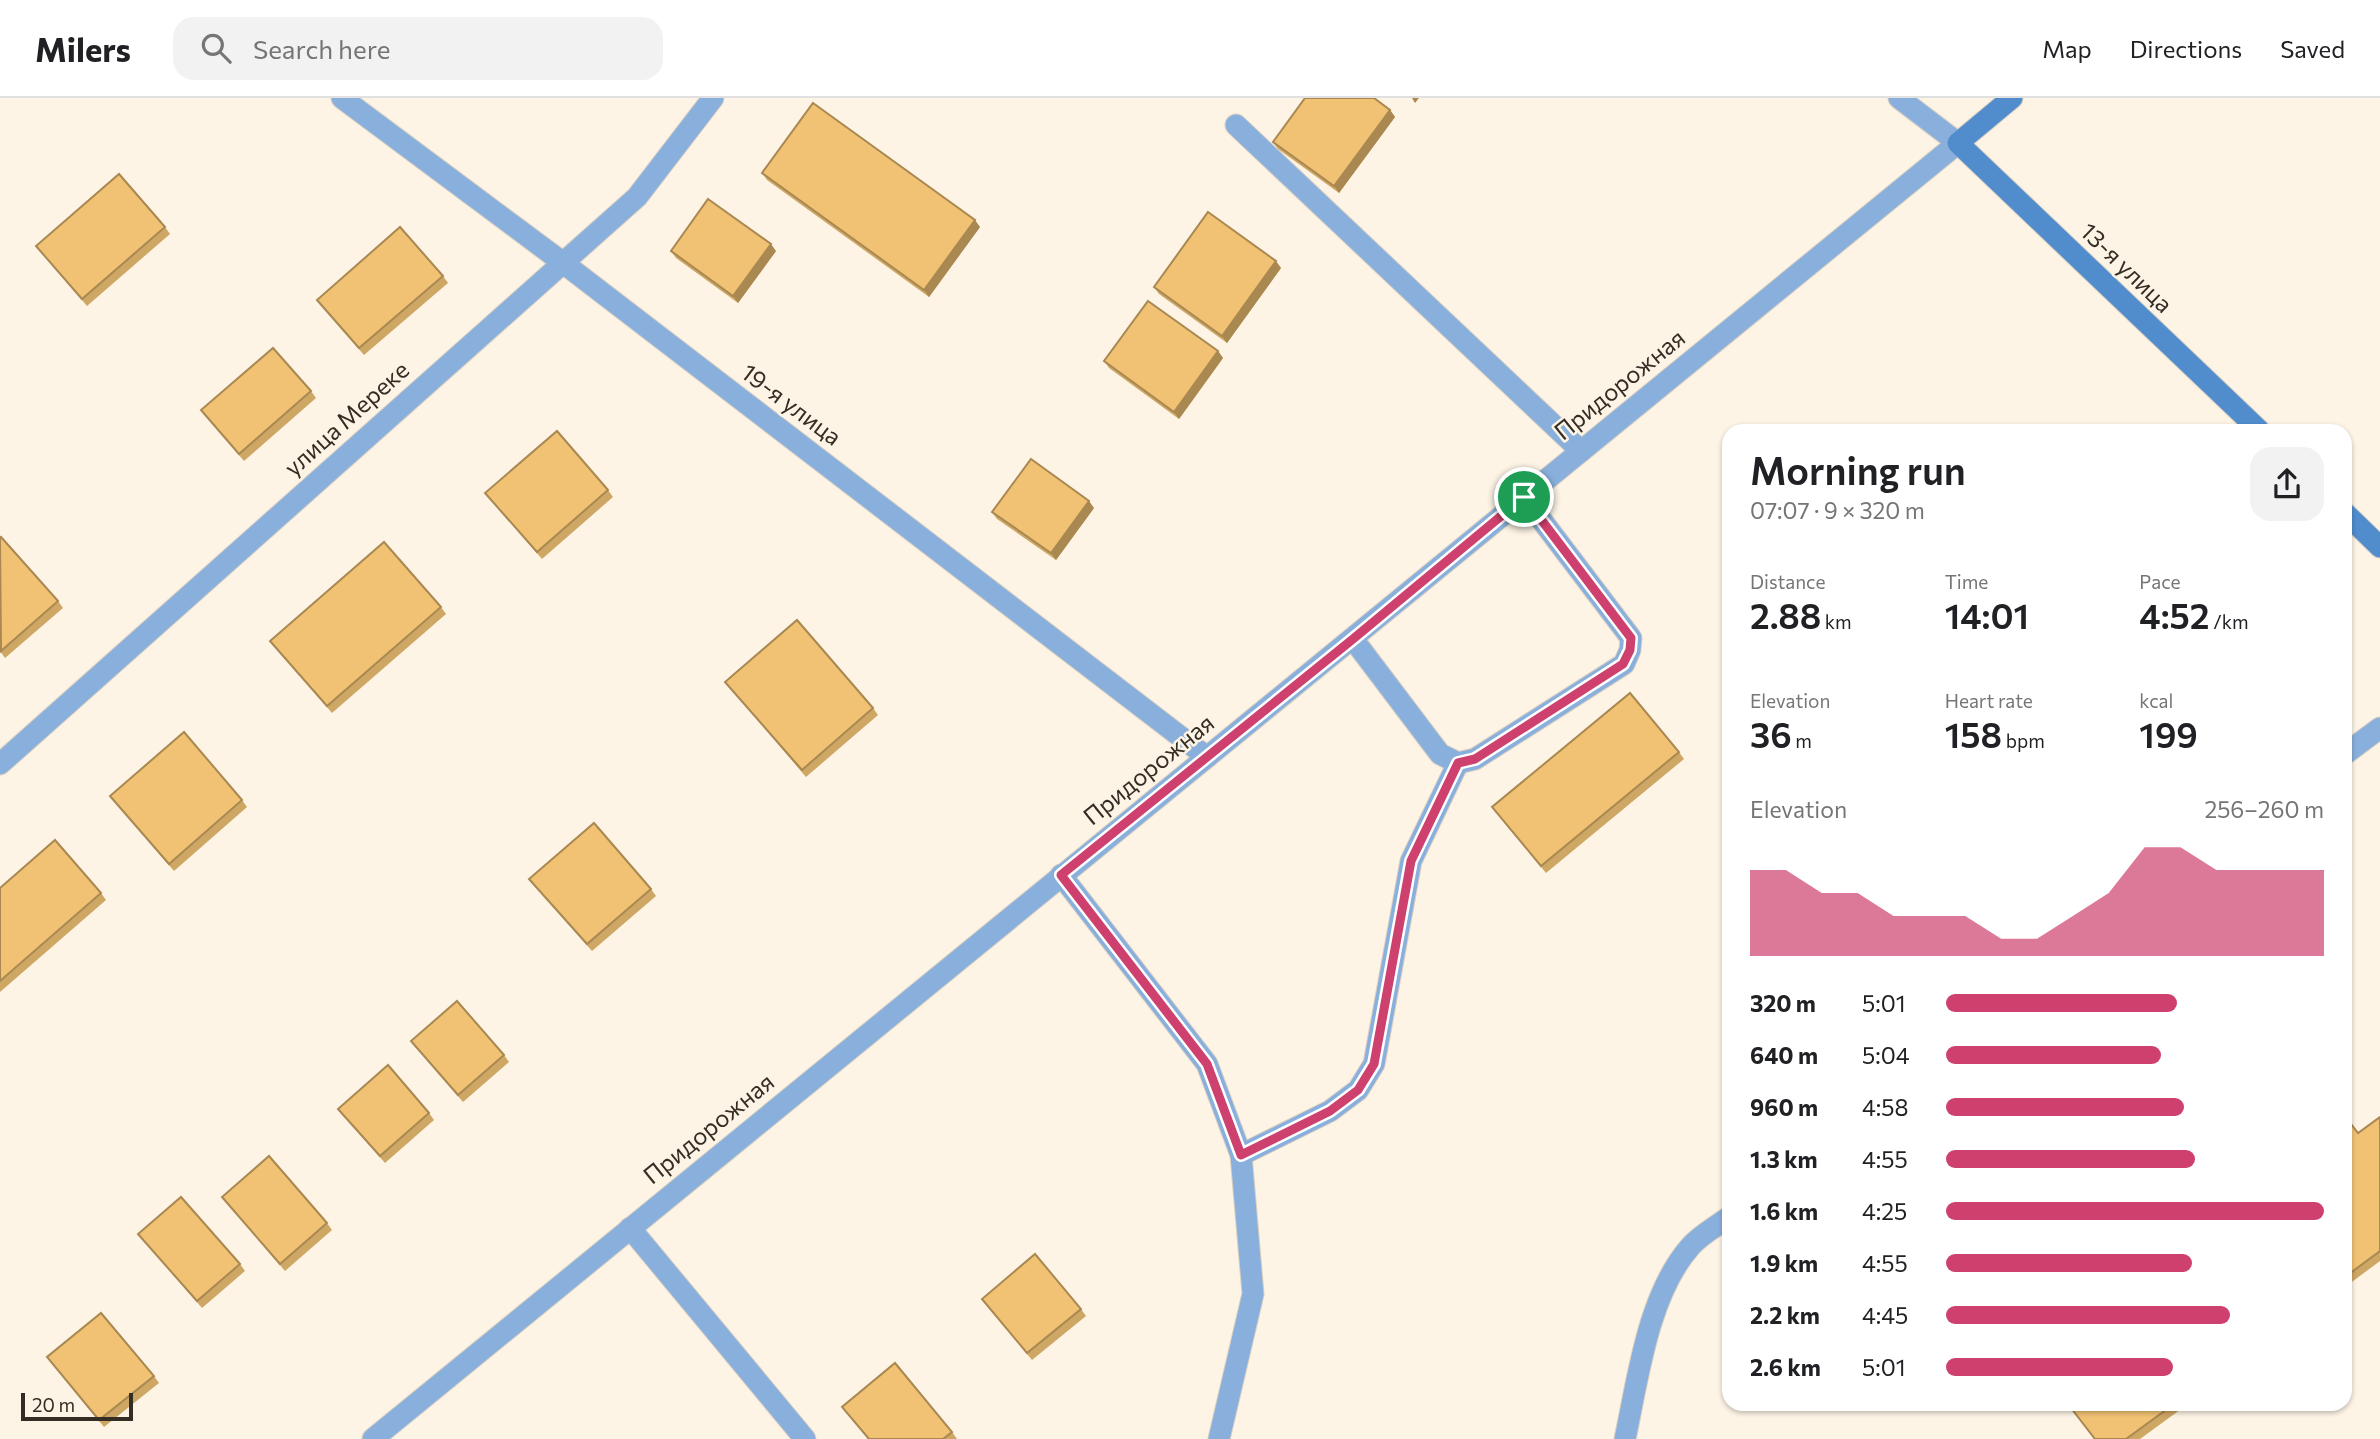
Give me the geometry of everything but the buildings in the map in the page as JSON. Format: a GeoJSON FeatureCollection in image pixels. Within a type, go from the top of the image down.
{"type":"FeatureCollection","features":[{"type":"Feature","properties":{"kind":"street","name":"19-я улица"},"geometry":{"type":"LineString","coordinates":[[342,98],[562,262],[1207,757]]}},
{"type":"Feature","properties":{"kind":"street","name":"улица Мереке"},"geometry":{"type":"LineString","coordinates":[[0,764],[637,197],[713,98]]}},
{"type":"Feature","properties":{"kind":"street"},"geometry":{"type":"LineString","coordinates":[[1899,98],[1958,143],[2012,98]]}},
{"type":"Feature","properties":{"kind":"street"},"geometry":{"type":"LineString","coordinates":[[1236,125],[1581,451]]}},
{"type":"Feature","properties":{"kind":"street","name":"13-я улица"},"geometry":{"type":"LineString","coordinates":[[1958,143],[2253,424]]}},
{"type":"Feature","properties":{"kind":"street","name":"Придорожная"},"geometry":{"type":"LineString","coordinates":[[373,1439],[1958,143]]}},
{"type":"Feature","properties":{"kind":"street"},"geometry":{"type":"LineString","coordinates":[[1353,639],[1440,754],[1458,763],[1475,759],[1623,664],[1630,650],[1631,638],[1524,497]]}},
{"type":"Feature","properties":{"kind":"street"},"geometry":{"type":"LineString","coordinates":[[2352,520],[2380,547]]}},
{"type":"Feature","properties":{"kind":"street"},"geometry":{"type":"LineString","coordinates":[[2352,749],[2380,728]]}},
{"type":"Feature","properties":{"kind":"street"},"geometry":{"type":"LineString","coordinates":[[1241,1155],[1330,1111],[1358,1090],[1374,1064],[1411,861],[1458,763]]}},
{"type":"Feature","properties":{"kind":"street"},"geometry":{"type":"LineString","coordinates":[[1061,875],[1207,1064],[1241,1155],[1253,1294],[1219,1439]]}},
{"type":"Feature","properties":{"kind":"street"},"geometry":{"type":"LineString","coordinates":[[1625,1439],[1647,1337],[1667,1282],[1691,1246],[1722,1222]]}},
{"type":"Feature","properties":{"kind":"street"},"geometry":{"type":"LineString","coordinates":[[630,1228],[806,1439]]}},
{"type":"Feature","properties":{"kind":"route"},"geometry":{"type":"LineString","coordinates":[[1524,497],[1631,638],[1630,650],[1623,664],[1475,759],[1458,763],[1411,861],[1374,1064],[1358,1090],[1330,1111],[1241,1155],[1207,1064],[1061,875],[1524,497]]}}]}
